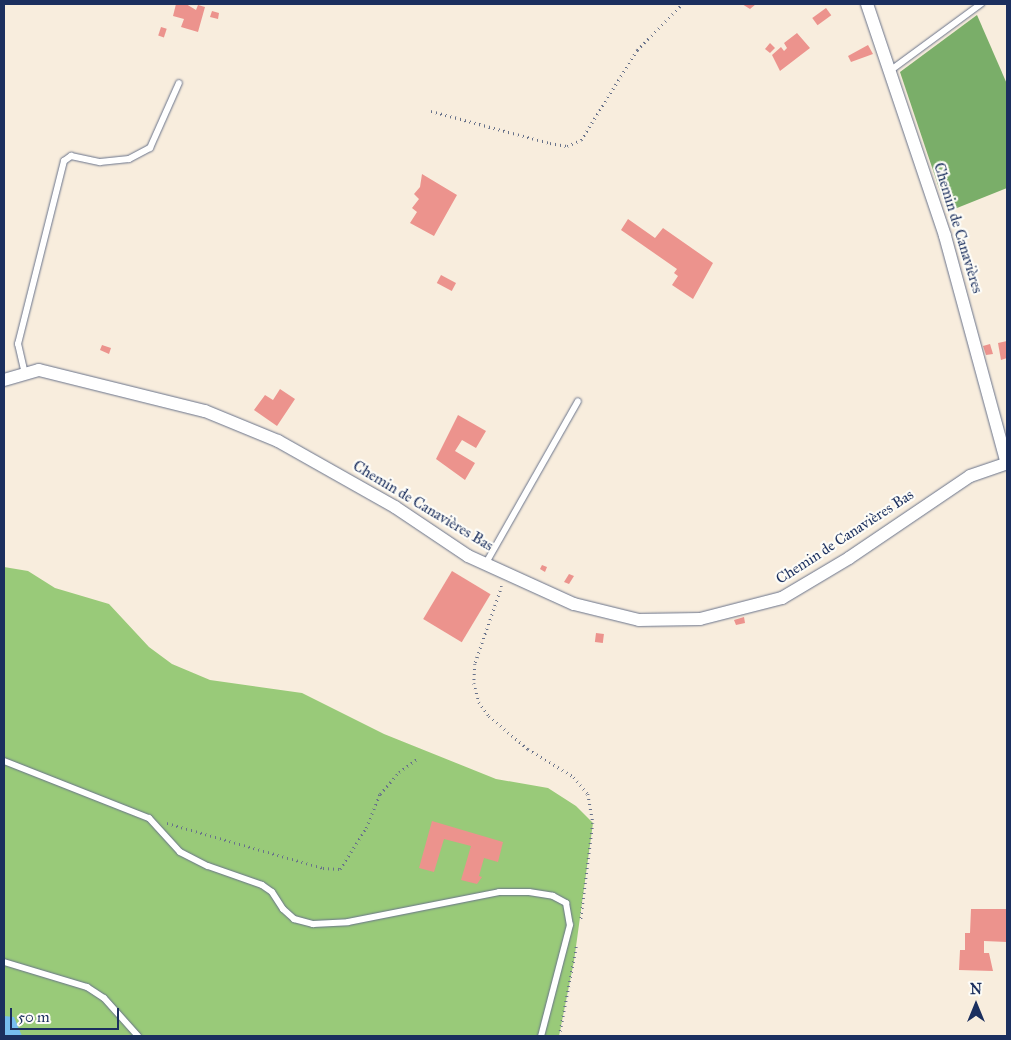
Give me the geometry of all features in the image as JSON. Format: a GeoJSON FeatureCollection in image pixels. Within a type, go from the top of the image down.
{"type":"FeatureCollection","features":[{"type":"Feature","properties":{"kind":"street","name":"Chemin de Canavières"},"geometry":{"type":"LineString","coordinates":[[867,4],[945,236],[1007,463]]}},
{"type":"Feature","properties":{"kind":"street","name":"Chemin de Canavières Bas"},"geometry":{"type":"LineString","coordinates":[[4,380],[39,370],[205,411],[278,441],[396,508],[468,556],[508,572],[574,604],[639,620],[700,619],[782,598],[849,558],[970,476],[1007,463]]}},
{"type":"Feature","properties":{"kind":"lane"},"geometry":{"type":"LineString","coordinates":[[890,70],[981,4]]}},
{"type":"Feature","properties":{"kind":"lane"},"geometry":{"type":"LineString","coordinates":[[26,374],[18,344],[64,161],[71,156],[100,162],[129,159],[150,148],[179,83]]}},
{"type":"Feature","properties":{"kind":"lane"},"geometry":{"type":"LineString","coordinates":[[486,563],[578,402]]}},
{"type":"Feature","properties":{"kind":"lane"},"geometry":{"type":"LineString","coordinates":[[4,761],[149,818],[180,852],[208,866],[262,885],[272,892],[282,909],[294,919],[313,924],[348,922],[499,892],[529,892],[553,896],[566,903],[570,925],[541,1036]]}},
{"type":"Feature","properties":{"kind":"lane"},"geometry":{"type":"LineString","coordinates":[[4,962],[87,987],[104,998],[138,1036]]}},
{"type":"Feature","properties":{"kind":"path"},"geometry":{"type":"LineString","coordinates":[[431,111],[567,146],[580,140],[637,50],[682,4]]}},
{"type":"Feature","properties":{"kind":"path"},"geometry":{"type":"LineString","coordinates":[[508,572],[475,664],[474,683],[479,702],[489,716],[528,749],[574,777],[588,794],[593,823],[580,925]]}},
{"type":"Feature","properties":{"kind":"path"},"geometry":{"type":"LineString","coordinates":[[149,818],[323,868],[340,869],[366,828],[380,794],[399,772],[418,758]]}},
{"type":"Feature","properties":{"kind":"path"},"geometry":{"type":"LineString","coordinates":[[559,1036],[577,943]]}},
{"type":"Feature","properties":{"kind":"green space"},"geometry":{"type":"Polygon","coordinates":[[[977,15],[1007,84],[1007,188],[947,212],[900,72],[977,15]]]}},
{"type":"Feature","properties":{"kind":"green space"},"geometry":{"type":"Polygon","coordinates":[[[4,567],[28,571],[55,588],[109,604],[149,647],[172,664],[210,680],[302,693],[384,734],[496,779],[548,788],[576,806],[593,823],[574,961],[559,1036],[4,1036],[4,567]]]}},
{"type":"Feature","properties":{"kind":"water"},"geometry":{"type":"Polygon","coordinates":[[[4,1016],[14,1017],[22,1036],[4,1036],[4,1016]]]}},
{"type":"Feature","properties":{"kind":"building"},"geometry":{"type":"Polygon","coordinates":[[[176,4],[186,4],[196,10],[198,5],[205,7],[198,32],[181,27],[184,19],[173,16],[176,4]]]}},
{"type":"Feature","properties":{"kind":"building"},"geometry":{"type":"Polygon","coordinates":[[[742,4],[756,4],[750,9],[742,4]]]}},
{"type":"Feature","properties":{"kind":"building"},"geometry":{"type":"Polygon","coordinates":[[[826,8],[831,15],[818,25],[812,18],[826,8]]]}},
{"type":"Feature","properties":{"kind":"building"},"geometry":{"type":"Polygon","coordinates":[[[212,11],[219,13],[218,19],[210,17],[212,11]]]}},
{"type":"Feature","properties":{"kind":"building"},"geometry":{"type":"Polygon","coordinates":[[[161,27],[167,29],[164,37],[158,36],[161,27]]]}},
{"type":"Feature","properties":{"kind":"building"},"geometry":{"type":"Polygon","coordinates":[[[797,33],[810,48],[780,71],[772,55],[781,47],[784,51],[787,48],[784,43],[797,33]]]}},
{"type":"Feature","properties":{"kind":"building"},"geometry":{"type":"Polygon","coordinates":[[[770,43],[775,48],[770,53],[765,49],[770,43]]]}},
{"type":"Feature","properties":{"kind":"building"},"geometry":{"type":"Polygon","coordinates":[[[868,45],[873,54],[851,62],[848,56],[868,45]]]}},
{"type":"Feature","properties":{"kind":"building"},"geometry":{"type":"Polygon","coordinates":[[[422,174],[457,195],[434,236],[410,223],[417,212],[412,208],[419,199],[414,194],[420,187],[422,174]]]}},
{"type":"Feature","properties":{"kind":"building"},"geometry":{"type":"Polygon","coordinates":[[[628,219],[655,238],[663,228],[713,263],[693,299],[672,285],[678,276],[674,273],[677,269],[621,230],[628,219]]]}},
{"type":"Feature","properties":{"kind":"building"},"geometry":{"type":"Polygon","coordinates":[[[441,275],[456,283],[452,291],[437,283],[441,275]]]}},
{"type":"Feature","properties":{"kind":"building"},"geometry":{"type":"Polygon","coordinates":[[[1007,341],[1007,358],[1001,360],[998,343],[1007,341]]]}},
{"type":"Feature","properties":{"kind":"building"},"geometry":{"type":"Polygon","coordinates":[[[990,344],[993,354],[986,355],[983,346],[990,344]]]}},
{"type":"Feature","properties":{"kind":"building"},"geometry":{"type":"Polygon","coordinates":[[[102,345],[111,348],[109,354],[100,350],[102,345]]]}},
{"type":"Feature","properties":{"kind":"building"},"geometry":{"type":"Polygon","coordinates":[[[280,389],[295,399],[277,426],[254,410],[265,395],[273,400],[280,389]]]}},
{"type":"Feature","properties":{"kind":"building"},"geometry":{"type":"Polygon","coordinates":[[[458,415],[486,431],[476,448],[462,440],[455,451],[475,463],[465,480],[436,459],[458,415]]]}},
{"type":"Feature","properties":{"kind":"building"},"geometry":{"type":"Polygon","coordinates":[[[542,565],[547,567],[545,572],[540,569],[542,565]]]}},
{"type":"Feature","properties":{"kind":"building"},"geometry":{"type":"Polygon","coordinates":[[[452,571],[491,594],[462,642],[423,619],[452,571]]]}},
{"type":"Feature","properties":{"kind":"building"},"geometry":{"type":"Polygon","coordinates":[[[569,574],[574,576],[569,584],[564,582],[569,574]]]}},
{"type":"Feature","properties":{"kind":"building"},"geometry":{"type":"Polygon","coordinates":[[[744,617],[745,623],[736,625],[734,620],[744,617]]]}},
{"type":"Feature","properties":{"kind":"building"},"geometry":{"type":"Polygon","coordinates":[[[596,633],[604,634],[603,643],[595,642],[596,633]]]}},
{"type":"Feature","properties":{"kind":"building"},"geometry":{"type":"Polygon","coordinates":[[[432,821],[503,842],[498,862],[484,858],[479,876],[482,877],[477,884],[461,880],[471,846],[444,839],[434,872],[419,868],[432,821]]]}},
{"type":"Feature","properties":{"kind":"building"},"geometry":{"type":"Polygon","coordinates":[[[971,909],[1007,909],[1007,942],[984,941],[984,953],[989,953],[993,971],[959,970],[960,950],[965,950],[965,933],[970,933],[971,909]]]}}]}
